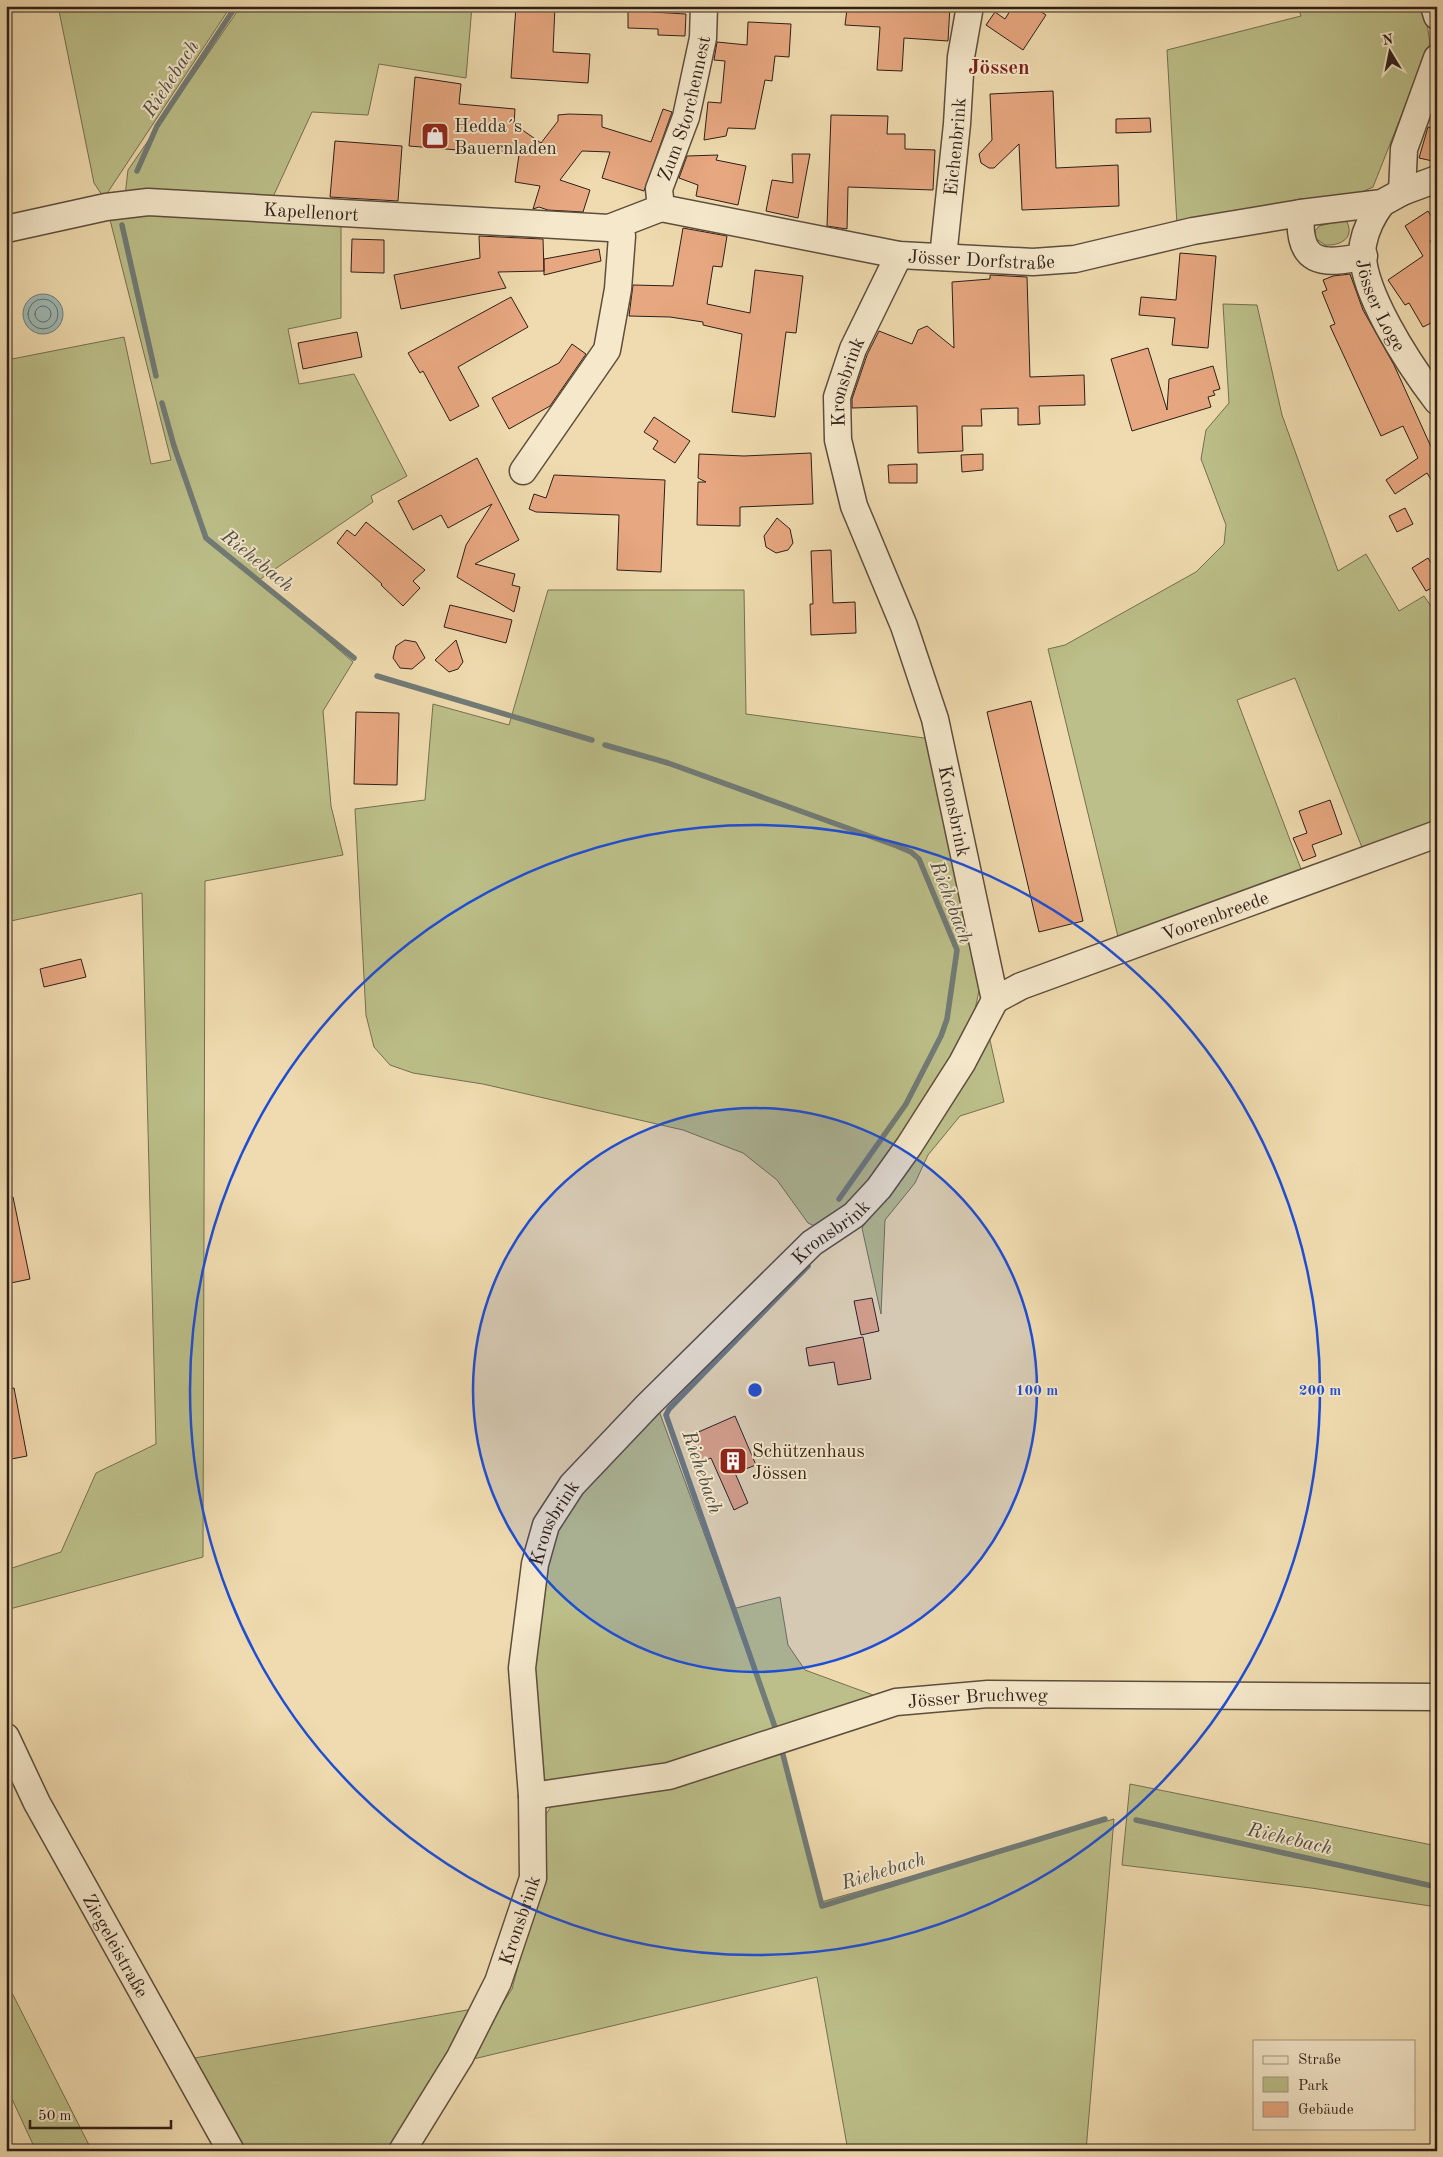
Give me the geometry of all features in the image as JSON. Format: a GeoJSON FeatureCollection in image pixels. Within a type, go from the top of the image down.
{"type":"FeatureCollection","features":[{"type":"Feature","properties":{"kind":"street","name":"Zum Storchennest"},"geometry":{"type":"LineString","coordinates":[[661,208],[659,189],[686,117],[703,38],[704,6]]}},
{"type":"Feature","properties":{"kind":"street","name":"Eichenbrink"},"geometry":{"type":"LineString","coordinates":[[943,257],[957,124],[961,57],[970,6]]}},
{"type":"Feature","properties":{"kind":"street"},"geometry":{"type":"LineString","coordinates":[[1434,6],[1437,16]]}},
{"type":"Feature","properties":{"kind":"street"},"geometry":{"type":"LineString","coordinates":[[1392,197],[1404,148],[1437,58]]}},
{"type":"Feature","properties":{"kind":"street","name":"Jösser Dorfstraße"},"geometry":{"type":"LineString","coordinates":[[661,208],[900,255],[1033,262],[1075,259],[1193,231],[1392,197],[1437,179]]}},
{"type":"Feature","properties":{"kind":"street","name":"Jösser Loge"},"geometry":{"type":"LineString","coordinates":[[1392,197],[1370,220],[1363,244],[1371,289],[1398,342],[1437,401]]}},
{"type":"Feature","properties":{"kind":"street","name":"Kapellenort"},"geometry":{"type":"LineString","coordinates":[[6,229],[106,207],[148,202],[609,228],[661,208]]}},
{"type":"Feature","properties":{"kind":"street"},"geometry":{"type":"LineString","coordinates":[[1301,213],[1300,231],[1303,244],[1315,258],[1330,263],[1364,256]]}},
{"type":"Feature","properties":{"kind":"street"},"geometry":{"type":"LineString","coordinates":[[523,472],[607,350],[618,289],[622,236],[618,226]]}},
{"type":"Feature","properties":{"kind":"street","name":"Kronsbrink"},"geometry":{"type":"LineString","coordinates":[[402,2151],[460,2057],[498,1982],[533,1878],[532,1796],[522,1668],[535,1564],[546,1525],[572,1485],[648,1405],[812,1243],[854,1214],[879,1188],[909,1146],[962,1063],[995,1000],[935,719],[904,626],[854,506],[838,440],[836,397],[853,349],[900,255]]}},
{"type":"Feature","properties":{"kind":"street","name":"Voorenbreede"},"geometry":{"type":"LineString","coordinates":[[995,1000],[1022,986],[1437,834]]}},
{"type":"Feature","properties":{"kind":"street","name":"Jösser Bruchweg"},"geometry":{"type":"LineString","coordinates":[[532,1796],[669,1776],[871,1709],[896,1702],[922,1699],[988,1694],[1437,1697]]}},
{"type":"Feature","properties":{"kind":"street","name":"Ziegeleistraße"},"geometry":{"type":"LineString","coordinates":[[6,1737],[37,1803],[232,2151]]}},
{"type":"Feature","properties":{"kind":"green space"},"geometry":{"type":"Polygon","coordinates":[[[58,6],[231,6],[104,198],[94,183],[58,6]]]}},
{"type":"Feature","properties":{"kind":"green space"},"geometry":{"type":"Polygon","coordinates":[[[241,6],[472,6],[466,78],[379,64],[368,115],[312,112],[272,199],[125,196],[128,170],[241,6]]]}},
{"type":"Feature","properties":{"kind":"green space"},"geometry":{"type":"Polygon","coordinates":[[[1298,6],[1424,6],[1430,43],[1373,187],[1362,192],[1177,225],[1167,50],[1301,16],[1298,6]]]}},
{"type":"Feature","properties":{"kind":"green space"},"geometry":{"type":"Polygon","coordinates":[[[107,208],[341,225],[341,318],[288,329],[299,384],[354,374],[407,476],[371,496],[373,502],[259,580],[353,662],[323,711],[331,806],[343,855],[205,881],[203,1557],[6,1610],[6,1570],[61,1552],[96,1473],[156,1444],[142,893],[6,922],[6,330],[12,359],[124,337],[151,464],[171,460],[107,208]]]}},
{"type":"Feature","properties":{"kind":"green space"},"geometry":{"type":"Polygon","coordinates":[[[1344,220],[1347,222],[1349,233],[1340,243],[1325,245],[1315,238],[1315,231],[1319,226],[1344,220]]]}},
{"type":"Feature","properties":{"kind":"green space"},"geometry":{"type":"Polygon","coordinates":[[[1223,304],[1257,305],[1282,415],[1338,571],[1366,554],[1399,611],[1424,596],[1437,615],[1437,828],[1365,855],[1295,678],[1237,700],[1304,877],[1120,945],[1048,649],[1065,645],[1196,572],[1224,544],[1226,525],[1201,459],[1206,430],[1229,403],[1223,304]]]}},
{"type":"Feature","properties":{"kind":"green space"},"geometry":{"type":"Polygon","coordinates":[[[548,590],[744,590],[746,714],[939,740],[983,972],[971,1028],[885,1163],[835,1216],[817,1227],[808,1223],[777,1180],[743,1153],[683,1130],[483,1084],[413,1073],[390,1065],[374,1047],[366,1015],[355,809],[425,800],[433,704],[509,725],[548,590]]]}},
{"type":"Feature","properties":{"kind":"green space"},"geometry":{"type":"Polygon","coordinates":[[[989,1036],[1004,1102],[960,1116],[928,1155],[915,1183],[885,1220],[881,1314],[862,1228],[989,1036]]]}},
{"type":"Feature","properties":{"kind":"green space"},"geometry":{"type":"Polygon","coordinates":[[[659,1411],[732,1609],[780,1597],[788,1645],[805,1670],[884,1699],[667,1773],[546,1782],[538,1771],[531,1655],[546,1543],[576,1497],[659,1411]]]}},
{"type":"Feature","properties":{"kind":"green space"},"geometry":{"type":"Polygon","coordinates":[[[781,1745],[821,1902],[1114,1819],[1086,2151],[848,2151],[817,1977],[465,2061],[512,1989],[542,1877],[546,1814],[554,1803],[781,1745]]]}},
{"type":"Feature","properties":{"kind":"green space"},"geometry":{"type":"Polygon","coordinates":[[[1130,1784],[1437,1846],[1437,1907],[1311,1888],[1122,1865],[1130,1784]]]}},
{"type":"Feature","properties":{"kind":"green space"},"geometry":{"type":"Polygon","coordinates":[[[6,1981],[92,2151],[36,2151],[6,2086],[6,1981]]]}},
{"type":"Feature","properties":{"kind":"green space"},"geometry":{"type":"Polygon","coordinates":[[[473,2009],[393,2151],[233,2151],[189,2059],[473,2009]]]}},
{"type":"Feature","properties":{"kind":"water"},"geometry":{"type":"Polygon","coordinates":[[[43,294],[57,300],[63,314],[57,328],[43,334],[29,328],[23,314],[29,300],[43,294]]]}},
{"type":"Feature","properties":{"kind":"building"},"geometry":{"type":"Polygon","coordinates":[[[516,6],[555,6],[553,52],[590,54],[588,83],[511,78],[516,6]]]}},
{"type":"Feature","properties":{"kind":"building"},"geometry":{"type":"Polygon","coordinates":[[[628,6],[652,6],[652,12],[686,14],[685,36],[658,35],[658,29],[628,28],[628,6]]]}},
{"type":"Feature","properties":{"kind":"building"},"geometry":{"type":"Polygon","coordinates":[[[853,6],[950,6],[948,41],[904,38],[902,71],[877,70],[880,27],[845,25],[847,9],[853,10],[853,6]]]}},
{"type":"Feature","properties":{"kind":"building"},"geometry":{"type":"Polygon","coordinates":[[[1013,6],[1032,6],[1046,15],[1023,50],[986,25],[995,12],[1005,19],[1013,6]]]}},
{"type":"Feature","properties":{"kind":"building"},"geometry":{"type":"Polygon","coordinates":[[[748,22],[791,24],[789,57],[775,56],[772,81],[765,80],[755,129],[728,128],[726,136],[704,140],[708,102],[721,103],[725,61],[714,60],[717,42],[747,45],[748,22]]]}},
{"type":"Feature","properties":{"kind":"building"},"geometry":{"type":"Polygon","coordinates":[[[415,77],[461,84],[459,104],[515,109],[514,124],[541,143],[558,121],[558,115],[569,114],[602,115],[602,127],[651,142],[663,109],[672,112],[644,191],[602,178],[610,152],[582,151],[560,180],[590,190],[583,212],[548,210],[539,207],[533,209],[540,186],[515,182],[519,155],[409,146],[415,77]]]}},
{"type":"Feature","properties":{"kind":"building"},"geometry":{"type":"Polygon","coordinates":[[[1053,91],[1056,168],[1118,165],[1119,206],[1022,210],[1019,144],[994,168],[989,168],[981,163],[979,154],[992,140],[990,94],[1053,91]]]}},
{"type":"Feature","properties":{"kind":"building"},"geometry":{"type":"Polygon","coordinates":[[[831,115],[888,116],[887,134],[905,134],[905,149],[935,150],[933,190],[848,187],[847,229],[827,226],[831,115]]]}},
{"type":"Feature","properties":{"kind":"building"},"geometry":{"type":"Polygon","coordinates":[[[1150,118],[1151,132],[1116,133],[1116,119],[1150,118]]]}},
{"type":"Feature","properties":{"kind":"building"},"geometry":{"type":"Polygon","coordinates":[[[1428,127],[1437,129],[1437,162],[1419,158],[1428,127]]]}},
{"type":"Feature","properties":{"kind":"building"},"geometry":{"type":"Polygon","coordinates":[[[335,141],[402,146],[398,201],[330,197],[335,141]]]}},
{"type":"Feature","properties":{"kind":"building"},"geometry":{"type":"Polygon","coordinates":[[[792,154],[810,154],[798,218],[766,211],[772,180],[793,183],[792,154]]]}},
{"type":"Feature","properties":{"kind":"building"},"geometry":{"type":"Polygon","coordinates":[[[718,155],[716,160],[746,166],[738,205],[696,196],[698,185],[679,178],[687,156],[718,155]]]}},
{"type":"Feature","properties":{"kind":"building"},"geometry":{"type":"Polygon","coordinates":[[[1428,211],[1437,226],[1437,237],[1430,241],[1435,248],[1437,247],[1437,320],[1423,327],[1409,303],[1405,305],[1388,280],[1423,256],[1405,226],[1428,211]]]}},
{"type":"Feature","properties":{"kind":"building"},"geometry":{"type":"Polygon","coordinates":[[[683,228],[727,236],[722,267],[713,266],[707,304],[750,313],[755,270],[803,276],[796,333],[786,332],[775,417],[732,412],[742,334],[703,325],[703,322],[670,317],[629,316],[633,285],[673,286],[683,228]]]}},
{"type":"Feature","properties":{"kind":"building"},"geometry":{"type":"Polygon","coordinates":[[[479,236],[543,239],[544,271],[498,272],[506,288],[401,309],[394,275],[480,258],[479,236]]]}},
{"type":"Feature","properties":{"kind":"building"},"geometry":{"type":"Polygon","coordinates":[[[352,239],[384,240],[384,273],[351,272],[352,239]]]}},
{"type":"Feature","properties":{"kind":"building"},"geometry":{"type":"Polygon","coordinates":[[[599,249],[601,261],[544,275],[544,259],[599,249]]]}},
{"type":"Feature","properties":{"kind":"building"},"geometry":{"type":"Polygon","coordinates":[[[1180,253],[1216,256],[1208,348],[1172,345],[1175,318],[1139,315],[1141,297],[1176,300],[1180,253]]]}},
{"type":"Feature","properties":{"kind":"building"},"geometry":{"type":"Polygon","coordinates":[[[1350,274],[1363,310],[1394,365],[1432,449],[1437,446],[1437,489],[1427,473],[1395,494],[1386,480],[1418,458],[1403,426],[1381,436],[1330,326],[1335,324],[1322,292],[1327,290],[1323,280],[1333,276],[1350,274]]]}},
{"type":"Feature","properties":{"kind":"building"},"geometry":{"type":"Polygon","coordinates":[[[990,275],[1027,277],[1030,377],[1084,375],[1085,405],[1039,406],[1040,424],[1018,425],[1018,408],[981,409],[982,426],[962,426],[963,451],[918,453],[917,406],[852,408],[852,399],[867,355],[879,331],[912,344],[918,330],[927,326],[954,348],[952,282],[990,279],[990,275]]]}},
{"type":"Feature","properties":{"kind":"building"},"geometry":{"type":"Polygon","coordinates":[[[511,297],[528,327],[458,367],[479,406],[450,421],[423,371],[420,373],[408,353],[511,297]]]}},
{"type":"Feature","properties":{"kind":"building"},"geometry":{"type":"Polygon","coordinates":[[[357,332],[362,357],[303,369],[298,343],[357,332]]]}},
{"type":"Feature","properties":{"kind":"building"},"geometry":{"type":"Polygon","coordinates":[[[572,344],[586,354],[550,406],[509,429],[492,398],[559,363],[572,344]]]}},
{"type":"Feature","properties":{"kind":"building"},"geometry":{"type":"Polygon","coordinates":[[[1148,348],[1167,410],[1169,379],[1213,366],[1220,389],[1213,391],[1215,395],[1208,397],[1211,407],[1132,431],[1111,359],[1148,348]]]}},
{"type":"Feature","properties":{"kind":"building"},"geometry":{"type":"Polygon","coordinates":[[[654,417],[690,441],[675,463],[653,449],[658,441],[644,432],[654,417]]]}},
{"type":"Feature","properties":{"kind":"building"},"geometry":{"type":"Polygon","coordinates":[[[811,453],[813,504],[740,507],[740,526],[697,525],[698,482],[706,482],[698,478],[699,454],[744,456],[811,453]]]}},
{"type":"Feature","properties":{"kind":"building"},"geometry":{"type":"Polygon","coordinates":[[[983,454],[983,470],[962,472],[961,455],[983,454]]]}},
{"type":"Feature","properties":{"kind":"building"},"geometry":{"type":"Polygon","coordinates":[[[477,458],[519,540],[475,564],[515,574],[512,585],[520,587],[514,612],[457,577],[466,545],[492,504],[448,528],[441,515],[413,530],[398,501],[477,458]]]}},
{"type":"Feature","properties":{"kind":"building"},"geometry":{"type":"Polygon","coordinates":[[[917,464],[917,483],[889,483],[888,465],[917,464]]]}},
{"type":"Feature","properties":{"kind":"building"},"geometry":{"type":"Polygon","coordinates":[[[554,475],[665,480],[661,572],[617,570],[619,515],[536,512],[529,509],[534,494],[546,498],[554,475]]]}},
{"type":"Feature","properties":{"kind":"building"},"geometry":{"type":"Polygon","coordinates":[[[1405,508],[1413,524],[1397,532],[1389,516],[1405,508]]]}},
{"type":"Feature","properties":{"kind":"building"},"geometry":{"type":"Polygon","coordinates":[[[777,518],[790,529],[793,543],[788,550],[776,553],[766,547],[764,536],[777,518]]]}},
{"type":"Feature","properties":{"kind":"building"},"geometry":{"type":"Polygon","coordinates":[[[366,522],[425,570],[413,581],[420,588],[403,606],[337,543],[347,530],[355,536],[366,522]]]}},
{"type":"Feature","properties":{"kind":"building"},"geometry":{"type":"Polygon","coordinates":[[[831,550],[833,603],[855,602],[856,633],[811,635],[810,604],[813,604],[811,551],[831,550]]]}},
{"type":"Feature","properties":{"kind":"building"},"geometry":{"type":"Polygon","coordinates":[[[1428,558],[1437,572],[1437,585],[1426,591],[1412,568],[1428,558]]]}},
{"type":"Feature","properties":{"kind":"building"},"geometry":{"type":"Polygon","coordinates":[[[450,605],[512,620],[506,643],[444,627],[450,605]]]}},
{"type":"Feature","properties":{"kind":"building"},"geometry":{"type":"Polygon","coordinates":[[[405,640],[416,642],[425,658],[412,669],[400,668],[393,658],[396,646],[405,640]]]}},
{"type":"Feature","properties":{"kind":"building"},"geometry":{"type":"Polygon","coordinates":[[[456,640],[463,662],[458,669],[449,672],[435,660],[456,640]]]}},
{"type":"Feature","properties":{"kind":"building"},"geometry":{"type":"Polygon","coordinates":[[[1031,701],[1083,921],[1039,932],[987,712],[1031,701]]]}},
{"type":"Feature","properties":{"kind":"building"},"geometry":{"type":"Polygon","coordinates":[[[356,712],[399,713],[397,785],[354,784],[356,712]]]}},
{"type":"Feature","properties":{"kind":"building"},"geometry":{"type":"Polygon","coordinates":[[[1330,800],[1342,834],[1312,845],[1316,856],[1303,861],[1293,838],[1307,833],[1299,811],[1330,800]]]}},
{"type":"Feature","properties":{"kind":"building"},"geometry":{"type":"Polygon","coordinates":[[[81,959],[86,977],[44,987],[40,969],[81,959]]]}},
{"type":"Feature","properties":{"kind":"building"},"geometry":{"type":"Polygon","coordinates":[[[13,1197],[30,1279],[6,1284],[6,1198],[13,1197]]]}},
{"type":"Feature","properties":{"kind":"building"},"geometry":{"type":"Polygon","coordinates":[[[872,1298],[879,1331],[861,1335],[854,1301],[872,1298]]]}},
{"type":"Feature","properties":{"kind":"building"},"geometry":{"type":"Polygon","coordinates":[[[863,1337],[871,1379],[838,1385],[834,1362],[809,1366],[806,1348],[863,1337]]]}},
{"type":"Feature","properties":{"kind":"building"},"geometry":{"type":"Polygon","coordinates":[[[14,1388],[27,1456],[6,1460],[6,1389],[14,1388]]]}},
{"type":"Feature","properties":{"kind":"building","name":"Schützenhaus Jössen"},"geometry":{"type":"Polygon","coordinates":[[[735,1416],[756,1465],[735,1473],[748,1503],[734,1510],[711,1458],[698,1464],[687,1437],[735,1416]]]}},
{"type":"Feature","properties":{"kind":"waterway","name":"Riehebach"},"geometry":{"type":"LineString","coordinates":[[137,171],[157,126],[236,6]]}},
{"type":"Feature","properties":{"kind":"waterway","name":"Riehebach"},"geometry":{"type":"LineString","coordinates":[[122,225],[156,376]]}},
{"type":"Feature","properties":{"kind":"waterway","name":"Riehebach"},"geometry":{"type":"LineString","coordinates":[[162,403],[174,446],[206,538],[354,658]]}},
{"type":"Feature","properties":{"kind":"waterway","name":"Riehebach"},"geometry":{"type":"LineString","coordinates":[[377,676],[592,740]]}},
{"type":"Feature","properties":{"kind":"waterway","name":"Riehebach"},"geometry":{"type":"LineString","coordinates":[[605,745],[668,763],[897,846],[911,852],[919,859],[957,950],[947,1019],[941,1036],[906,1104],[839,1199]]}},
{"type":"Feature","properties":{"kind":"waterway","name":"Riehebach"},"geometry":{"type":"LineString","coordinates":[[777,1733],[666,1415],[669,1409],[808,1266]]}},
{"type":"Feature","properties":{"kind":"waterway","name":"Riehebach"},"geometry":{"type":"LineString","coordinates":[[782,1751],[822,1906],[1105,1819]]}},
{"type":"Feature","properties":{"kind":"waterway","name":"Riehebach"},"geometry":{"type":"LineString","coordinates":[[1136,1820],[1437,1887]]}},
{"type":"Feature","properties":{"kind":"place","name":"Hedda´s Bauernladen"},"geometry":{"type":"Point","coordinates":[435,136]}},
{"type":"Feature","properties":{"kind":"place","name":"Schützenhaus Jössen"},"geometry":{"type":"Point","coordinates":[733,1461]}},
{"type":"Feature","properties":{"kind":"district","name":"Jössen"},"geometry":{"type":"Point","coordinates":[999,67]}}]}
